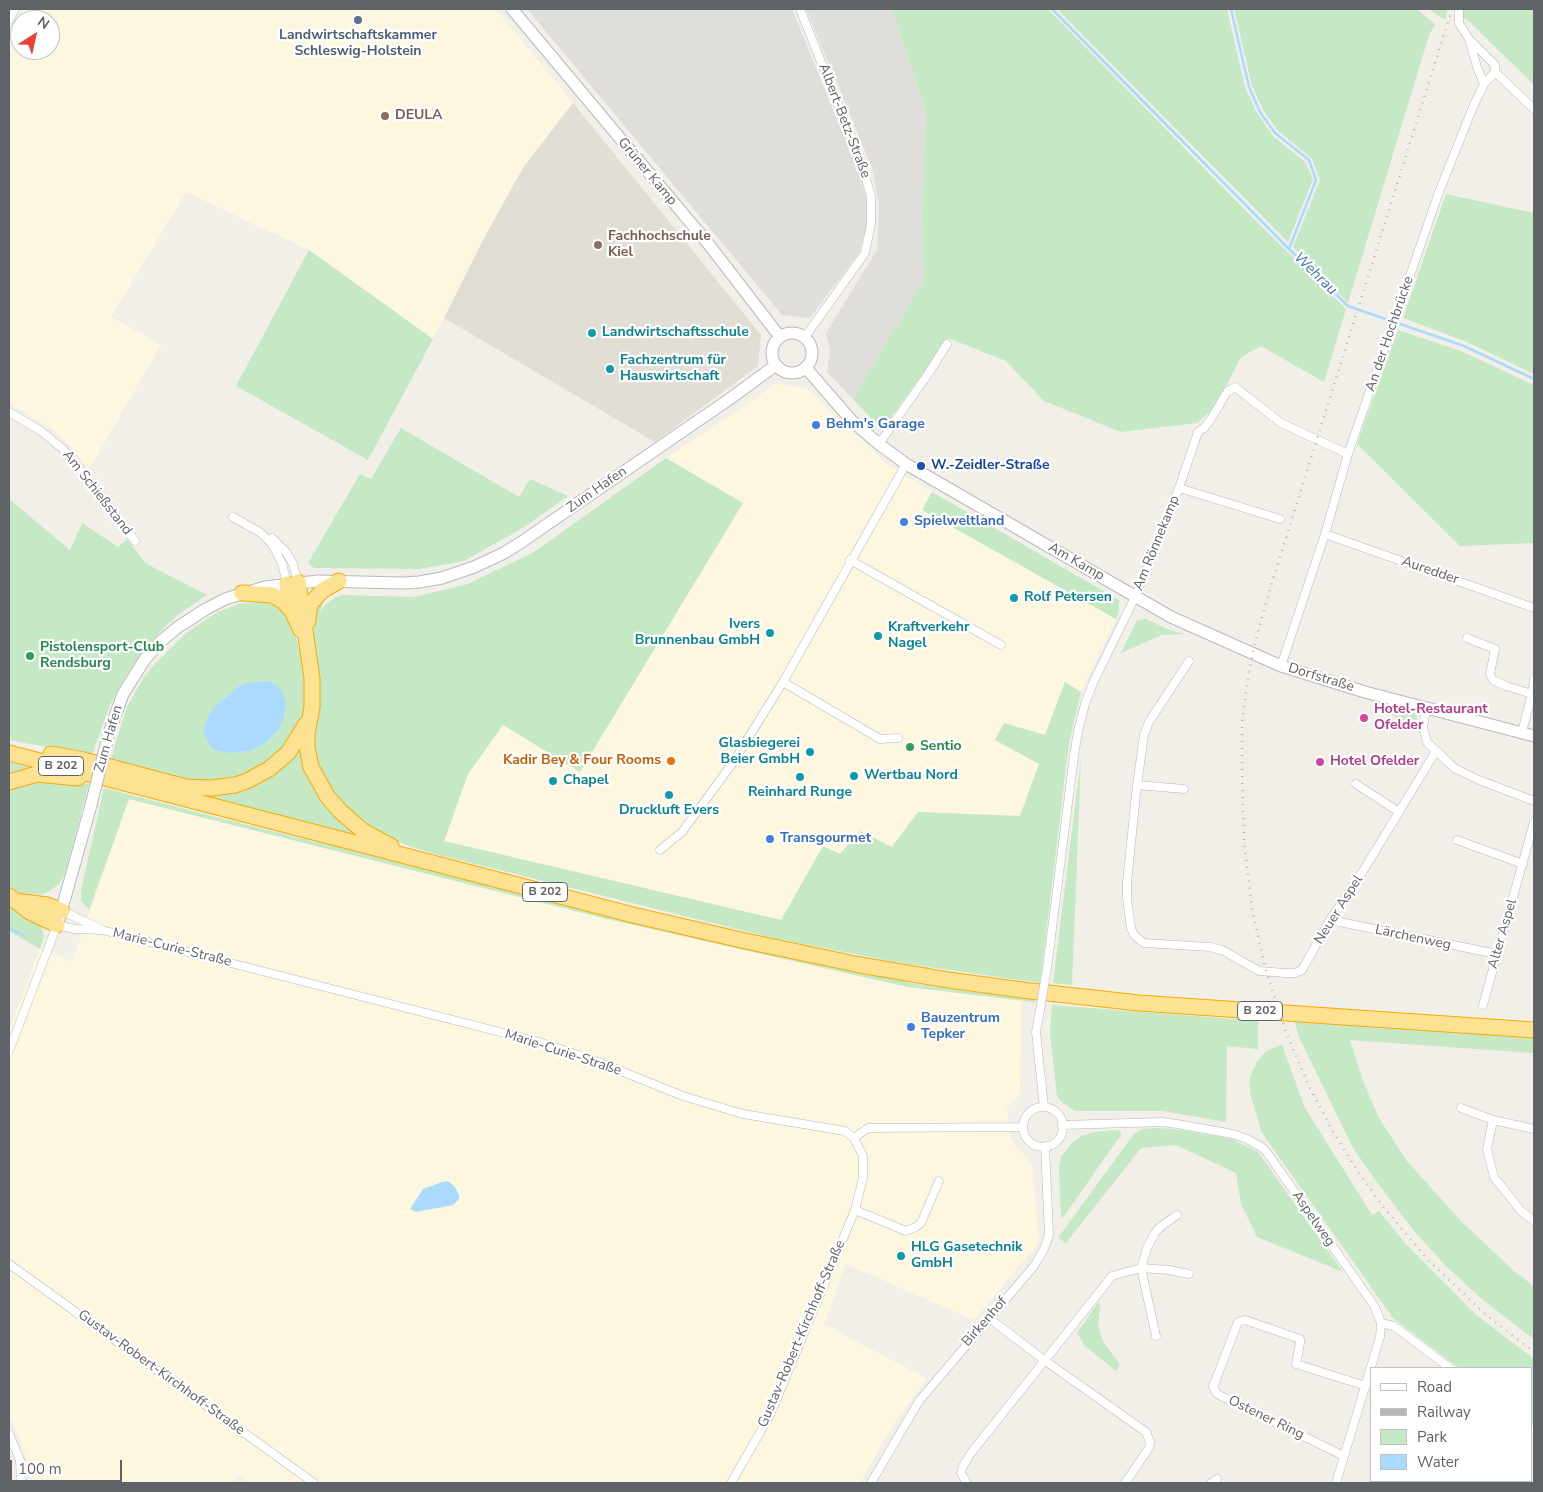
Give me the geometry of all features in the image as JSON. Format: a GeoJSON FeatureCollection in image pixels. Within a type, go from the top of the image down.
{"type":"FeatureCollection","features":[{"type":"Feature","properties":{"kind":"highway"},"geometry":{"type":"LineString","coordinates":[[306,627],[309,608],[312,602],[323,590],[339,581]]}},
{"type":"Feature","properties":{"kind":"highway"},"geometry":{"type":"LineString","coordinates":[[292,611],[293,583]]}},
{"type":"Feature","properties":{"kind":"highway"},"geometry":{"type":"LineString","coordinates":[[293,583],[306,627],[313,691],[307,734],[309,758],[317,779],[334,804],[353,823],[370,835],[395,848],[444,866]]}},
{"type":"Feature","properties":{"kind":"highway"},"geometry":{"type":"LineString","coordinates":[[242,593],[272,595],[284,602],[292,611],[308,644]]}},
{"type":"Feature","properties":{"kind":"highway"},"geometry":{"type":"LineString","coordinates":[[9,746],[84,760],[186,787],[212,788],[235,785],[269,770],[288,753],[310,719]]}},
{"type":"Feature","properties":{"kind":"highway","name":"B 202"},"geometry":{"type":"LineString","coordinates":[[9,753],[633,915],[860,965],[1030,991],[1139,1003],[1534,1030]]}},
{"type":"Feature","properties":{"kind":"highway"},"geometry":{"type":"LineString","coordinates":[[9,782],[36,774],[114,780]]}},
{"type":"Feature","properties":{"kind":"highway"},"geometry":{"type":"LineString","coordinates":[[12,898],[30,912],[59,918]]}},
{"type":"Feature","properties":{"kind":"main road","name":"Grüner Kamp"},"geometry":{"type":"LineString","coordinates":[[512,9],[710,246],[780,337]]}},
{"type":"Feature","properties":{"kind":"main road"},"geometry":{"type":"LineString","coordinates":[[794,332],[805,337],[812,349],[812,356],[806,368],[793,373],[780,369],[772,353],[773,346],[780,337],[794,332]]}},
{"type":"Feature","properties":{"kind":"main road","name":"Zum Hafen"},"geometry":{"type":"LineString","coordinates":[[59,918],[115,712],[123,694],[145,659],[160,642],[178,627],[206,609],[242,593],[265,587],[293,583],[339,581],[403,583],[430,581],[463,572],[504,553],[723,404],[776,364]]}},
{"type":"Feature","properties":{"kind":"main road","name":"Am Kamp"},"geometry":{"type":"LineString","coordinates":[[806,368],[852,421],[878,444],[906,464],[1135,597],[1187,624],[1281,666]]}},
{"type":"Feature","properties":{"kind":"main road","name":"Dorfstraße"},"geometry":{"type":"LineString","coordinates":[[1281,666],[1426,709],[1534,736]]}},
{"type":"Feature","properties":{"kind":"street"},"geometry":{"type":"LineString","coordinates":[[9,20],[15,9]]}},
{"type":"Feature","properties":{"kind":"street","name":"Albert-Betz-Straße"},"geometry":{"type":"LineString","coordinates":[[800,9],[861,162],[871,196],[871,224],[865,253],[805,337]]}},
{"type":"Feature","properties":{"kind":"street"},"geometry":{"type":"LineString","coordinates":[[1459,9],[1459,23],[1470,39],[1495,66],[1495,72],[1534,109]]}},
{"type":"Feature","properties":{"kind":"street"},"geometry":{"type":"LineString","coordinates":[[1470,39],[1476,67],[1484,84]]}},
{"type":"Feature","properties":{"kind":"street","name":"An der Hochbrücke"},"geometry":{"type":"LineString","coordinates":[[1281,666],[1325,534],[1348,454],[1439,192],[1473,107],[1484,84],[1495,72]]}},
{"type":"Feature","properties":{"kind":"street"},"geometry":{"type":"LineString","coordinates":[[878,444],[947,344]]}},
{"type":"Feature","properties":{"kind":"street","name":"Am Rönnekamp"},"geometry":{"type":"LineString","coordinates":[[1044,1107],[1036,1032],[1047,968],[1078,731],[1093,683],[1135,597],[1179,488],[1198,432],[1211,419],[1226,392],[1236,387],[1281,423],[1348,454]]}},
{"type":"Feature","properties":{"kind":"street","name":"Am Schießstand"},"geometry":{"type":"LineString","coordinates":[[9,412],[41,431],[63,449],[135,541]]}},
{"type":"Feature","properties":{"kind":"street"},"geometry":{"type":"LineString","coordinates":[[660,850],[682,832],[732,764],[783,682],[850,560],[906,464]]}},
{"type":"Feature","properties":{"kind":"street","name":"Am Rönnekamp"},"geometry":{"type":"LineString","coordinates":[[1179,488],[1280,519]]}},
{"type":"Feature","properties":{"kind":"street"},"geometry":{"type":"LineString","coordinates":[[233,518],[274,539],[286,552],[292,564],[293,583]]}},
{"type":"Feature","properties":{"kind":"street","name":"Auredder"},"geometry":{"type":"LineString","coordinates":[[1325,534],[1534,608]]}},
{"type":"Feature","properties":{"kind":"street"},"geometry":{"type":"LineString","coordinates":[[850,560],[1001,646]]}},
{"type":"Feature","properties":{"kind":"street"},"geometry":{"type":"LineString","coordinates":[[1467,638],[1495,649],[1490,674],[1493,680],[1532,694]]}},
{"type":"Feature","properties":{"kind":"street"},"geometry":{"type":"LineString","coordinates":[[1184,789],[1137,784],[1144,735],[1149,722],[1188,661]]}},
{"type":"Feature","properties":{"kind":"street"},"geometry":{"type":"LineString","coordinates":[[1522,732],[1534,679]]}},
{"type":"Feature","properties":{"kind":"street"},"geometry":{"type":"LineString","coordinates":[[783,682],[880,739],[898,738]]}},
{"type":"Feature","properties":{"kind":"street"},"geometry":{"type":"LineString","coordinates":[[1426,709],[1423,727],[1427,742],[1454,768],[1479,780],[1534,801]]}},
{"type":"Feature","properties":{"kind":"street","name":"Neuer Aspel"},"geometry":{"type":"LineString","coordinates":[[1137,784],[1127,882],[1128,914],[1130,928],[1134,935],[1144,943],[1222,950],[1259,971],[1295,973],[1302,970],[1330,920],[1436,751]]}},
{"type":"Feature","properties":{"kind":"street"},"geometry":{"type":"LineString","coordinates":[[1356,784],[1399,812]]}},
{"type":"Feature","properties":{"kind":"street","name":"Alter Aspel"},"geometry":{"type":"LineString","coordinates":[[1483,1005],[1534,822]]}},
{"type":"Feature","properties":{"kind":"street"},"geometry":{"type":"LineString","coordinates":[[1457,840],[1523,864]]}},
{"type":"Feature","properties":{"kind":"street","name":"Marie-Curie-Straße"},"geometry":{"type":"LineString","coordinates":[[59,918],[75,915],[102,930]]}},
{"type":"Feature","properties":{"kind":"street"},"geometry":{"type":"LineString","coordinates":[[9,1051],[59,918]]}},
{"type":"Feature","properties":{"kind":"street","name":"Marie-Curie-Straße"},"geometry":{"type":"LineString","coordinates":[[59,918],[75,929],[102,930],[539,1042],[592,1059],[692,1099],[743,1114],[845,1131],[854,1138]]}},
{"type":"Feature","properties":{"kind":"street","name":"Lärchenweg"},"geometry":{"type":"LineString","coordinates":[[1330,920],[1497,954]]}},
{"type":"Feature","properties":{"kind":"street"},"geometry":{"type":"LineString","coordinates":[[1044,1107],[1054,1110],[1062,1124],[1062,1130],[1057,1140],[1045,1146],[1032,1143],[1025,1134],[1023,1127],[1026,1116],[1031,1111],[1044,1107]]}},
{"type":"Feature","properties":{"kind":"street"},"geometry":{"type":"LineString","coordinates":[[1460,1108],[1493,1120],[1534,1129]]}},
{"type":"Feature","properties":{"kind":"street"},"geometry":{"type":"LineString","coordinates":[[1493,1120],[1488,1150],[1494,1177],[1521,1211],[1534,1221]]}},
{"type":"Feature","properties":{"kind":"street","name":"Aspelweg"},"geometry":{"type":"LineString","coordinates":[[1062,1124],[1163,1122],[1233,1134],[1256,1144],[1268,1154],[1375,1307],[1381,1324]]}},
{"type":"Feature","properties":{"kind":"street"},"geometry":{"type":"LineString","coordinates":[[854,1138],[868,1128],[1023,1127]]}},
{"type":"Feature","properties":{"kind":"street","name":"Gustav-Robert-Kirchhoff-Straße"},"geometry":{"type":"LineString","coordinates":[[731,1483],[770,1416],[856,1210],[863,1178],[863,1156],[854,1138]]}},
{"type":"Feature","properties":{"kind":"street","name":"Birkenhof"},"geometry":{"type":"LineString","coordinates":[[871,1483],[919,1401],[1034,1266],[1047,1242],[1049,1226],[1045,1146]]}},
{"type":"Feature","properties":{"kind":"street"},"geometry":{"type":"LineString","coordinates":[[856,1210],[906,1231],[921,1223],[939,1181]]}},
{"type":"Feature","properties":{"kind":"street"},"geometry":{"type":"LineString","coordinates":[[1156,1336],[1142,1268],[1147,1248],[1155,1233],[1177,1215]]}},
{"type":"Feature","properties":{"kind":"street","name":"Gustav-Robert-Kirchhoff-Straße"},"geometry":{"type":"LineString","coordinates":[[9,1264],[314,1483]]}},
{"type":"Feature","properties":{"kind":"street"},"geometry":{"type":"LineString","coordinates":[[967,1483],[962,1472],[966,1461],[1112,1276],[1142,1268],[1189,1274]]}},
{"type":"Feature","properties":{"kind":"street"},"geometry":{"type":"LineString","coordinates":[[989,1318],[1044,1360],[1146,1432],[1150,1442],[1149,1448],[1125,1483]]}},
{"type":"Feature","properties":{"kind":"street","name":"Ostener Ring"},"geometry":{"type":"LineString","coordinates":[[1344,1456],[1217,1394],[1213,1387],[1238,1322],[1245,1320],[1300,1339],[1296,1364],[1366,1386]]}},
{"type":"Feature","properties":{"kind":"street"},"geometry":{"type":"LineString","coordinates":[[1371,1367],[1380,1337],[1381,1324],[1394,1326],[1449,1367]]}},
{"type":"Feature","properties":{"kind":"street"},"geometry":{"type":"LineString","coordinates":[[1336,1483],[1370,1372]]}},
{"type":"Feature","properties":{"kind":"street"},"geometry":{"type":"LineString","coordinates":[[9,1434],[20,1460],[21,1483]]}},
{"type":"Feature","properties":{"kind":"shaded area"},"geometry":{"type":"Polygon","coordinates":[[[24,9],[496,9],[573,103],[523,168],[483,240],[433,339],[309,250],[186,192],[111,317],[161,345],[89,469],[69,445],[52,429],[9,403],[9,34],[10,32],[10,60],[60,60],[60,10],[24,9]]]}},
{"type":"Feature","properties":{"kind":"shaded area"},"geometry":{"type":"Polygon","coordinates":[[[527,9],[792,9],[857,168],[866,197],[866,227],[859,253],[810,318],[782,315],[527,9]]]}},
{"type":"Feature","properties":{"kind":"shaded area"},"geometry":{"type":"Polygon","coordinates":[[[806,9],[892,9],[926,111],[922,213],[924,280],[853,399],[827,372],[830,350],[826,333],[877,250],[879,204],[872,168],[806,9]]]}},
{"type":"Feature","properties":{"kind":"shaded area"},"geometry":{"type":"Polygon","coordinates":[[[573,103],[761,335],[758,366],[655,442],[444,318],[483,240],[523,168],[573,103]]]}},
{"type":"Feature","properties":{"kind":"shaded area"},"geometry":{"type":"Polygon","coordinates":[[[776,384],[806,388],[887,464],[932,492],[922,510],[1116,619],[1081,692],[1065,682],[1045,735],[1004,723],[995,739],[1039,764],[1020,816],[918,812],[892,847],[860,831],[840,854],[823,846],[781,920],[444,841],[468,774],[503,725],[579,772],[743,503],[666,458],[776,384]]]}},
{"type":"Feature","properties":{"kind":"shaded area"},"geometry":{"type":"Polygon","coordinates":[[[129,799],[607,919],[908,987],[1021,1001],[1020,1093],[1015,1102],[1007,1106],[1010,1139],[1032,1164],[1039,1242],[974,1320],[846,1264],[824,1324],[927,1379],[894,1423],[860,1483],[249,1483],[238,1476],[232,1483],[31,1483],[31,1468],[9,1414],[9,1030],[40,949],[72,962],[129,799]]]}},
{"type":"Feature","properties":{"kind":"green space"},"geometry":{"type":"Polygon","coordinates":[[[892,9],[1048,9],[1256,221],[1346,309],[1324,382],[1261,346],[1241,357],[1216,406],[1197,423],[1121,432],[1044,401],[1006,361],[948,338],[882,430],[853,399],[924,280],[922,213],[926,111],[892,9]]]}},
{"type":"Feature","properties":{"kind":"green space"},"geometry":{"type":"Polygon","coordinates":[[[1057,9],[1227,9],[1245,87],[1256,111],[1273,136],[1305,162],[1313,179],[1288,242],[1057,9]]]}},
{"type":"Feature","properties":{"kind":"green space"},"geometry":{"type":"Polygon","coordinates":[[[1234,9],[1417,9],[1435,24],[1429,35],[1348,303],[1293,247],[1320,180],[1312,159],[1278,131],[1263,110],[1252,86],[1234,9]]]}},
{"type":"Feature","properties":{"kind":"green space"},"geometry":{"type":"Polygon","coordinates":[[[1429,9],[1448,9],[1445,20],[1429,9]]]}},
{"type":"Feature","properties":{"kind":"green space"},"geometry":{"type":"Polygon","coordinates":[[[1462,9],[1534,9],[1534,85],[1471,23],[1460,15],[1462,9]]]}},
{"type":"Feature","properties":{"kind":"green space"},"geometry":{"type":"Polygon","coordinates":[[[1446,194],[1534,213],[1534,374],[1467,342],[1403,318],[1446,194]]]}},
{"type":"Feature","properties":{"kind":"green space"},"geometry":{"type":"Polygon","coordinates":[[[309,250],[433,339],[368,460],[236,386],[309,250]]]}},
{"type":"Feature","properties":{"kind":"green space"},"geometry":{"type":"Polygon","coordinates":[[[1398,330],[1461,351],[1534,385],[1534,543],[1460,546],[1357,444],[1398,330]]]}},
{"type":"Feature","properties":{"kind":"green space"},"geometry":{"type":"Polygon","coordinates":[[[401,428],[519,497],[530,479],[568,496],[524,527],[464,561],[420,569],[314,568],[308,563],[360,474],[371,479],[401,428]]]}},
{"type":"Feature","properties":{"kind":"green space"},"geometry":{"type":"Polygon","coordinates":[[[666,458],[743,503],[580,772],[503,725],[468,774],[444,841],[781,920],[823,846],[840,854],[860,831],[892,847],[918,812],[1020,816],[1039,764],[995,740],[1004,723],[1045,735],[1065,682],[1081,692],[1069,743],[1040,983],[901,963],[773,938],[439,855],[411,847],[382,834],[365,824],[341,804],[320,770],[313,745],[314,617],[319,601],[323,604],[319,614],[325,605],[342,595],[414,597],[468,584],[534,552],[666,458]]]}},
{"type":"Feature","properties":{"kind":"green space"},"geometry":{"type":"Polygon","coordinates":[[[932,492],[1119,600],[1119,611],[1116,619],[922,510],[932,492]]]}},
{"type":"Feature","properties":{"kind":"green space"},"geometry":{"type":"Polygon","coordinates":[[[9,499],[70,550],[82,523],[118,547],[127,539],[145,563],[207,595],[176,616],[157,635],[132,666],[109,707],[92,755],[9,740],[9,499]]]}},
{"type":"Feature","properties":{"kind":"green space"},"geometry":{"type":"Polygon","coordinates":[[[259,602],[276,605],[279,602],[292,620],[307,682],[304,717],[284,752],[234,780],[190,782],[111,760],[128,705],[144,677],[185,634],[214,614],[238,604],[259,602]],[[247,683],[239,686],[219,703],[229,753],[251,751],[273,736],[247,683]]]}},
{"type":"Feature","properties":{"kind":"green space"},"geometry":{"type":"Polygon","coordinates":[[[1146,619],[1167,629],[1184,634],[1162,635],[1121,653],[1136,622],[1146,619]]]}},
{"type":"Feature","properties":{"kind":"green space"},"geometry":{"type":"Polygon","coordinates":[[[1397,703],[1416,709],[1418,732],[1388,712],[1397,703]]]}},
{"type":"Feature","properties":{"kind":"green space"},"geometry":{"type":"Polygon","coordinates":[[[302,743],[306,759],[369,841],[174,789],[220,791],[302,743]]]}},
{"type":"Feature","properties":{"kind":"green space"},"geometry":{"type":"Polygon","coordinates":[[[1081,759],[1072,985],[1053,983],[1081,759]]]}},
{"type":"Feature","properties":{"kind":"green space"},"geometry":{"type":"Polygon","coordinates":[[[9,762],[30,768],[30,769],[9,776],[9,762]]]}},
{"type":"Feature","properties":{"kind":"green space"},"geometry":{"type":"Polygon","coordinates":[[[65,780],[89,784],[65,873],[59,884],[48,892],[24,895],[9,887],[9,787],[21,781],[65,780]]]}},
{"type":"Feature","properties":{"kind":"green space"},"geometry":{"type":"Polygon","coordinates":[[[104,788],[247,825],[757,949],[892,976],[909,983],[972,992],[1036,998],[1035,1002],[908,987],[607,919],[129,799],[89,910],[81,900],[81,890],[104,788]]]}},
{"type":"Feature","properties":{"kind":"green space"},"geometry":{"type":"Polygon","coordinates":[[[9,906],[41,925],[44,936],[40,949],[9,931],[9,906]]]}},
{"type":"Feature","properties":{"kind":"green space"},"geometry":{"type":"Polygon","coordinates":[[[1052,1005],[1258,1021],[1258,1049],[1227,1046],[1226,1122],[1163,1111],[1075,1111],[1063,1103],[1057,1096],[1050,1033],[1052,1005]]]}},
{"type":"Feature","properties":{"kind":"green space"},"geometry":{"type":"Polygon","coordinates":[[[1294,1020],[1534,1038],[1534,1053],[1350,1040],[1363,1081],[1379,1118],[1406,1160],[1461,1221],[1515,1272],[1534,1286],[1534,1339],[1484,1301],[1446,1266],[1414,1231],[1382,1189],[1353,1148],[1299,1037],[1294,1020]]]}},
{"type":"Feature","properties":{"kind":"green space"},"geometry":{"type":"Polygon","coordinates":[[[1282,1045],[1305,1108],[1372,1215],[1379,1211],[1404,1242],[1475,1314],[1534,1359],[1534,1425],[1533,1367],[1458,1367],[1393,1318],[1262,1133],[1250,1093],[1250,1077],[1257,1062],[1266,1051],[1282,1045]]]}},
{"type":"Feature","properties":{"kind":"green space"},"geometry":{"type":"Polygon","coordinates":[[[1160,1128],[1232,1139],[1258,1152],[1343,1272],[1257,1237],[1241,1204],[1236,1173],[1176,1145],[1141,1148],[1066,1243],[1058,1238],[1133,1135],[1142,1129],[1160,1128]]]}},
{"type":"Feature","properties":{"kind":"green space"},"geometry":{"type":"Polygon","coordinates":[[[1120,1130],[1121,1135],[1061,1218],[1059,1169],[1061,1156],[1074,1141],[1082,1136],[1094,1132],[1120,1130]]]}},
{"type":"Feature","properties":{"kind":"green space"},"geometry":{"type":"Polygon","coordinates":[[[1099,1301],[1098,1326],[1103,1342],[1119,1363],[1116,1371],[1085,1346],[1077,1333],[1099,1301]]]}},
{"type":"Feature","properties":{"kind":"water"},"geometry":{"type":"Polygon","coordinates":[[[268,681],[276,685],[282,692],[286,703],[284,717],[279,729],[266,742],[251,751],[229,753],[215,750],[209,744],[203,731],[209,714],[239,686],[247,683],[268,681]]]}},
{"type":"Feature","properties":{"kind":"water"},"geometry":{"type":"Polygon","coordinates":[[[448,1181],[455,1187],[459,1195],[459,1199],[453,1205],[416,1212],[410,1209],[423,1189],[448,1181]]]}},
{"type":"Feature","properties":{"kind":"waterway"},"geometry":{"type":"LineString","coordinates":[[1052,9],[1289,249]]}},
{"type":"Feature","properties":{"kind":"waterway","name":"Wehrau"},"geometry":{"type":"LineString","coordinates":[[1231,9],[1249,87],[1260,112],[1275,133],[1309,160],[1316,180],[1289,249],[1348,306],[1464,346],[1534,379]]}},
{"type":"Feature","properties":{"kind":"waterway"},"geometry":{"type":"LineString","coordinates":[[9,928],[23,935]]}},
{"type":"Feature","properties":{"kind":"railway"},"geometry":{"type":"LineString","coordinates":[[1452,9],[1269,592],[1255,643],[1248,677],[1242,724],[1244,842],[1252,908],[1265,968],[1287,1035],[1309,1086],[1332,1130],[1356,1169],[1385,1209],[1428,1260],[1485,1314],[1534,1352]]}},
{"type":"Feature","properties":{"kind":"place","name":"Landwirtschaftskammer Schleswig-Holstein"},"geometry":{"type":"Point","coordinates":[358,20]}},
{"type":"Feature","properties":{"kind":"place","name":"DEULA"},"geometry":{"type":"Point","coordinates":[385,116]}},
{"type":"Feature","properties":{"kind":"place","name":"Fachhochschule Kiel"},"geometry":{"type":"Point","coordinates":[598,245]}},
{"type":"Feature","properties":{"kind":"place","name":"Landwirtschaftsschule"},"geometry":{"type":"Point","coordinates":[592,333]}},
{"type":"Feature","properties":{"kind":"place","name":"Fachzentrum für Hauswirtschaft"},"geometry":{"type":"Point","coordinates":[610,369]}},
{"type":"Feature","properties":{"kind":"place","name":"Behm's Garage"},"geometry":{"type":"Point","coordinates":[816,425]}},
{"type":"Feature","properties":{"kind":"place","name":"W.-Zeidler-Straße"},"geometry":{"type":"Point","coordinates":[921,466]}},
{"type":"Feature","properties":{"kind":"place","name":"Spielweltland"},"geometry":{"type":"Point","coordinates":[904,522]}},
{"type":"Feature","properties":{"kind":"place","name":"Rolf Petersen"},"geometry":{"type":"Point","coordinates":[1014,598]}},
{"type":"Feature","properties":{"kind":"place","name":"Ivers Brunnenbau GmbH"},"geometry":{"type":"Point","coordinates":[770,633]}},
{"type":"Feature","properties":{"kind":"place","name":"Kraftverkehr Nagel"},"geometry":{"type":"Point","coordinates":[878,636]}},
{"type":"Feature","properties":{"kind":"place","name":"Pistolensport-Club Rendsburg"},"geometry":{"type":"Point","coordinates":[30,656]}},
{"type":"Feature","properties":{"kind":"place","name":"Hotel-Restaurant Ofelder"},"geometry":{"type":"Point","coordinates":[1364,718]}},
{"type":"Feature","properties":{"kind":"place","name":"Sentio"},"geometry":{"type":"Point","coordinates":[910,747]}},
{"type":"Feature","properties":{"kind":"place","name":"Glasbiegerei Beier GmbH"},"geometry":{"type":"Point","coordinates":[810,752]}},
{"type":"Feature","properties":{"kind":"place","name":"Kadir Bey & Four Rooms"},"geometry":{"type":"Point","coordinates":[671,761]}},
{"type":"Feature","properties":{"kind":"place","name":"Hotel Ofelder"},"geometry":{"type":"Point","coordinates":[1320,762]}},
{"type":"Feature","properties":{"kind":"place","name":"Wertbau Nord"},"geometry":{"type":"Point","coordinates":[854,776]}},
{"type":"Feature","properties":{"kind":"place","name":"Reinhard Runge"},"geometry":{"type":"Point","coordinates":[800,777]}},
{"type":"Feature","properties":{"kind":"place","name":"Chapel"},"geometry":{"type":"Point","coordinates":[553,781]}},
{"type":"Feature","properties":{"kind":"place","name":"Druckluft Evers"},"geometry":{"type":"Point","coordinates":[669,795]}},
{"type":"Feature","properties":{"kind":"place","name":"Transgourmet"},"geometry":{"type":"Point","coordinates":[770,839]}},
{"type":"Feature","properties":{"kind":"place","name":"Bauzentrum Tepker"},"geometry":{"type":"Point","coordinates":[911,1027]}},
{"type":"Feature","properties":{"kind":"place","name":"HLG Gasetechnik GmbH"},"geometry":{"type":"Point","coordinates":[901,1256]}}]}
